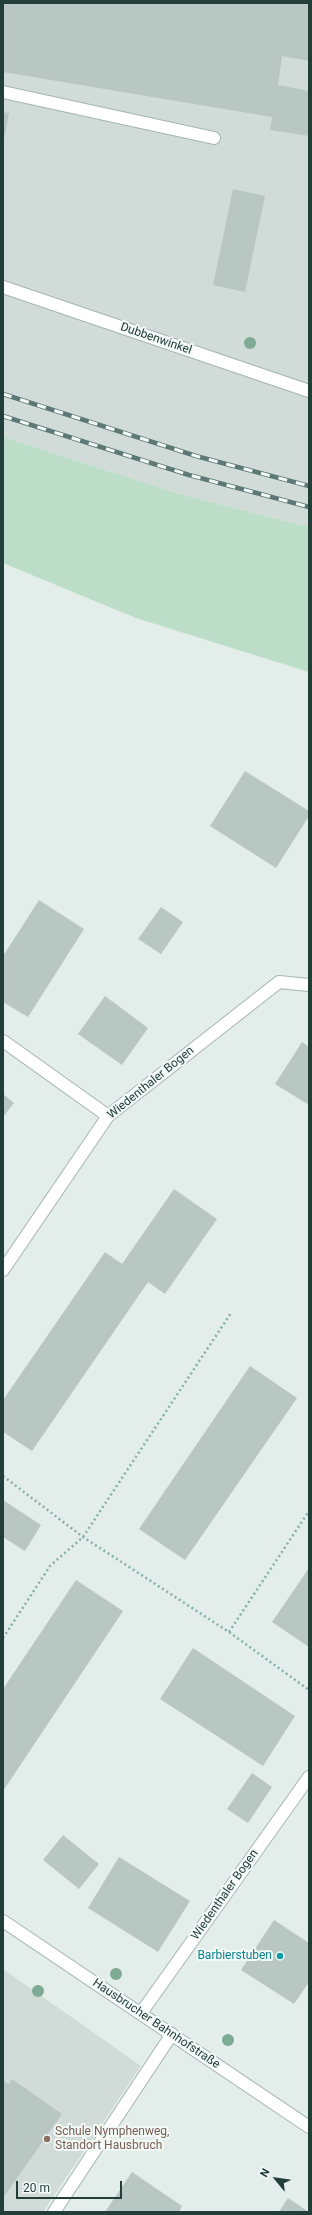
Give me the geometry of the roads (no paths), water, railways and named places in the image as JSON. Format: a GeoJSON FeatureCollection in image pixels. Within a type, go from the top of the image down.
{"type":"FeatureCollection","features":[{"type":"Feature","properties":{"kind":"street"},"geometry":{"type":"LineString","coordinates":[[3,92],[214,138]]}},
{"type":"Feature","properties":{"kind":"street","name":"Dubbenwinkel"},"geometry":{"type":"LineString","coordinates":[[3,287],[309,391]]}},
{"type":"Feature","properties":{"kind":"street","name":"Wiedenthaler Bogen"},"geometry":{"type":"LineString","coordinates":[[3,1270],[108,1116],[279,982],[309,985]]}},
{"type":"Feature","properties":{"kind":"street"},"geometry":{"type":"LineString","coordinates":[[3,1041],[108,1116]]}},
{"type":"Feature","properties":{"kind":"street","name":"Wiedenthaler Bogen"},"geometry":{"type":"LineString","coordinates":[[140,2013],[309,1777]]}},
{"type":"Feature","properties":{"kind":"street","name":"Hausbrucher Bahnhofstraße"},"geometry":{"type":"LineString","coordinates":[[3,1921],[309,2127]]}},
{"type":"Feature","properties":{"kind":"street"},"geometry":{"type":"LineString","coordinates":[[54,2212],[172,2034]]}},
{"type":"Feature","properties":{"kind":"railway"},"geometry":{"type":"LineString","coordinates":[[3,394],[196,456],[309,486]]}},
{"type":"Feature","properties":{"kind":"railway"},"geometry":{"type":"LineString","coordinates":[[3,416],[189,475],[309,507]]}},
{"type":"Feature","properties":{"kind":"place","name":"Barbierstuben"},"geometry":{"type":"Point","coordinates":[280,1956]}},
{"type":"Feature","properties":{"kind":"place","name":"Schule Nymphenweg, Standort Hausbruch"},"geometry":{"type":"Point","coordinates":[47,2139]}}]}
